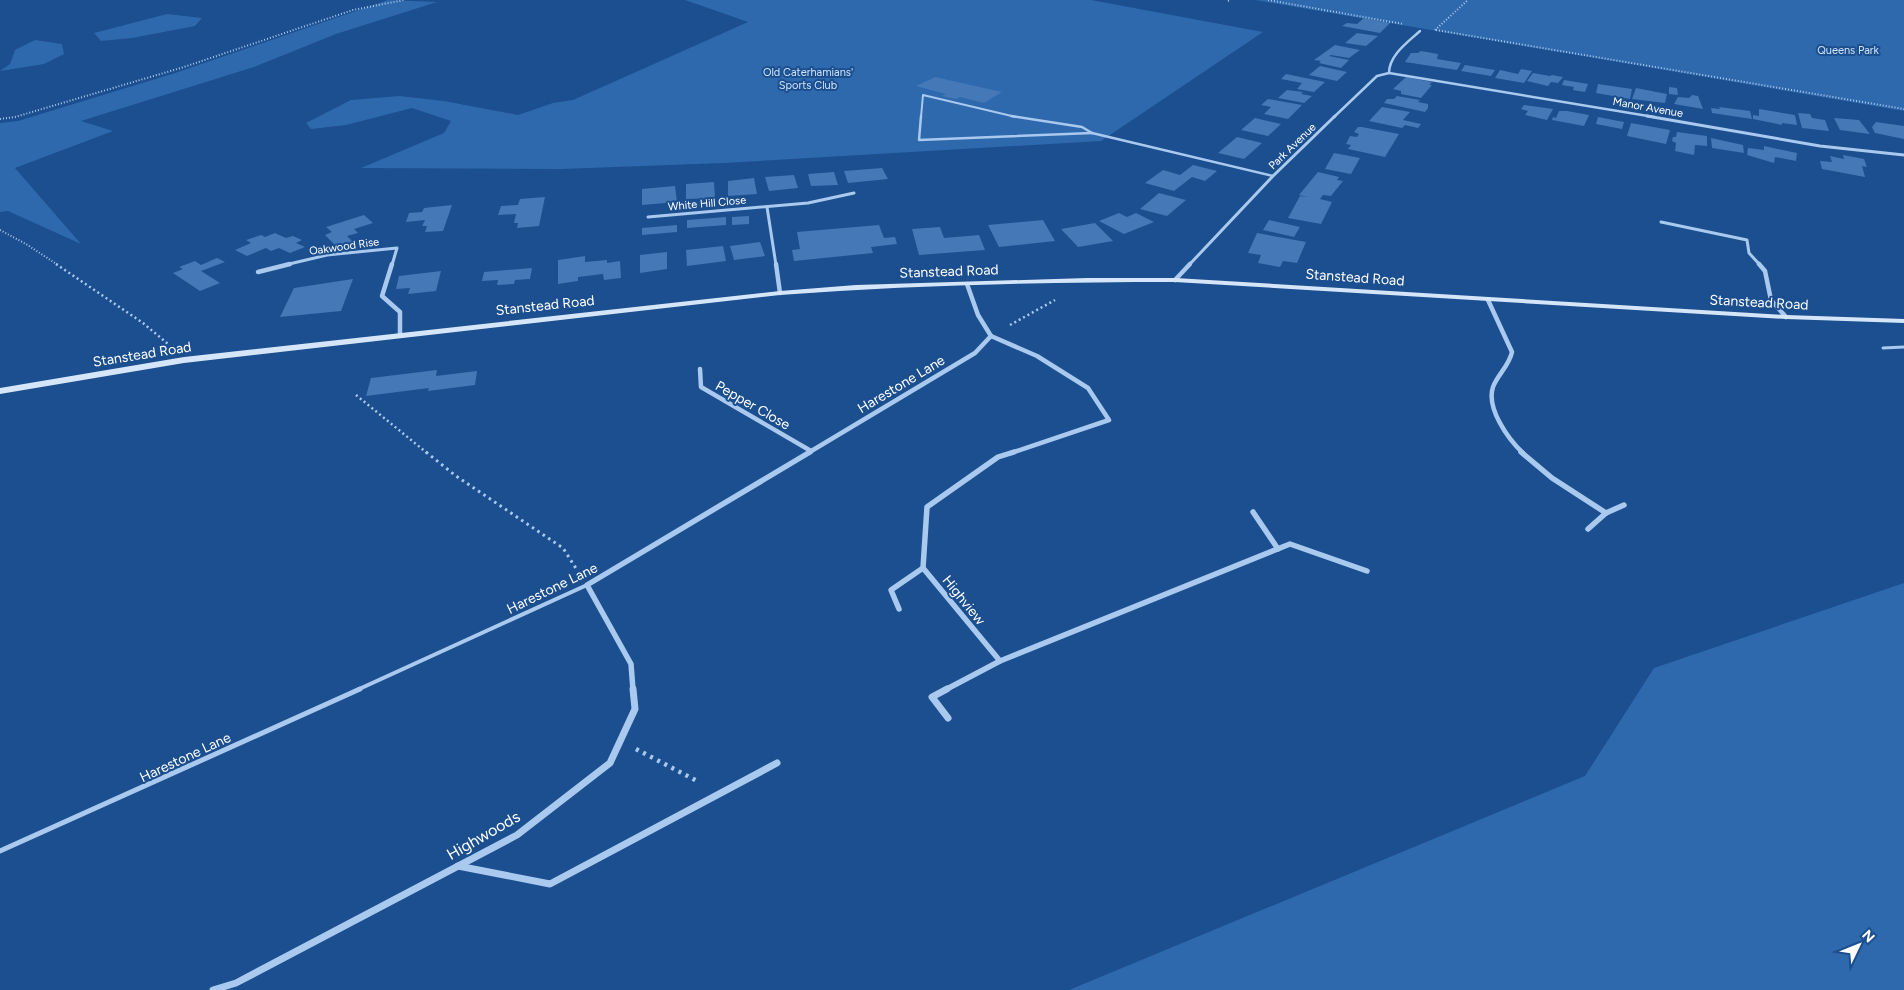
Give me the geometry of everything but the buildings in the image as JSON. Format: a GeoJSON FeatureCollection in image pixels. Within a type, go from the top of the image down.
{"type":"FeatureCollection","features":[{"type":"Feature","properties":{"kind":"street"},"geometry":{"type":"LineString","coordinates":[[1389,73],[1389,64],[1398,52],[1420,31]]}},
{"type":"Feature","properties":{"kind":"street","name":"Manor Avenue"},"geometry":{"type":"LineString","coordinates":[[1389,73],[1820,146],[1904,155]]}},
{"type":"Feature","properties":{"kind":"street","name":"Park Avenue"},"geometry":{"type":"LineString","coordinates":[[1175,280],[1273,176],[1377,76],[1389,73]]}},
{"type":"Feature","properties":{"kind":"street","name":"White Hill Close"},"geometry":{"type":"LineString","coordinates":[[648,217],[808,203],[854,193]]}},
{"type":"Feature","properties":{"kind":"street"},"geometry":{"type":"LineString","coordinates":[[768,207],[780,293]]}},
{"type":"Feature","properties":{"kind":"street"},"geometry":{"type":"LineString","coordinates":[[1661,222],[1747,240],[1749,253],[1765,271],[1771,300],[1786,317]]}},
{"type":"Feature","properties":{"kind":"street","name":"Oakwood Rise"},"geometry":{"type":"LineString","coordinates":[[258,272],[327,256],[397,248],[382,296],[400,312],[400,335]]}},
{"type":"Feature","properties":{"kind":"street","name":"Stanstead Road"},"geometry":{"type":"LineString","coordinates":[[0,391],[184,360],[780,293],[856,287],[1175,280],[1786,317],[1904,321]]}},
{"type":"Feature","properties":{"kind":"street"},"geometry":{"type":"LineString","coordinates":[[899,609],[891,590],[924,568],[927,507],[998,457],[1109,420],[1088,388],[1037,356],[991,336],[978,315],[967,284]]}},
{"type":"Feature","properties":{"kind":"street"},"geometry":{"type":"LineString","coordinates":[[1488,300],[1512,352],[1511,361],[1492,390],[1493,408],[1500,427],[1540,469],[1606,513]]}},
{"type":"Feature","properties":{"kind":"street","name":"Harestone Lane"},"geometry":{"type":"LineString","coordinates":[[587,586],[975,353],[991,336]]}},
{"type":"Feature","properties":{"kind":"street","name":"Pepper Close"},"geometry":{"type":"LineString","coordinates":[[700,369],[701,387],[811,451]]}},
{"type":"Feature","properties":{"kind":"street"},"geometry":{"type":"LineString","coordinates":[[1588,529],[1606,513],[1624,505]]}},
{"type":"Feature","properties":{"kind":"street"},"geometry":{"type":"LineString","coordinates":[[1253,512],[1278,549]]}},
{"type":"Feature","properties":{"kind":"street"},"geometry":{"type":"LineString","coordinates":[[948,718],[932,698],[1000,661],[1290,544],[1367,571]]}},
{"type":"Feature","properties":{"kind":"street","name":"Highview"},"geometry":{"type":"LineString","coordinates":[[924,568],[1000,661]]}},
{"type":"Feature","properties":{"kind":"street","name":"Highwoods"},"geometry":{"type":"LineString","coordinates":[[213,990],[236,983],[518,835],[610,763],[635,709],[630,664],[587,586]]}},
{"type":"Feature","properties":{"kind":"street"},"geometry":{"type":"LineString","coordinates":[[458,866],[550,884],[777,763]]}},
{"type":"Feature","properties":{"kind":"lane"},"geometry":{"type":"LineString","coordinates":[[1092,132],[919,140],[923,95],[1026,120],[1082,127],[1092,132],[1273,176]]}},
{"type":"Feature","properties":{"kind":"lane"},"geometry":{"type":"LineString","coordinates":[[1883,348],[1904,347]]}},
{"type":"Feature","properties":{"kind":"lane","name":"Harestone Lane"},"geometry":{"type":"LineString","coordinates":[[0,851],[139,790],[587,586]]}},
{"type":"Feature","properties":{"kind":"path"},"geometry":{"type":"LineString","coordinates":[[0,119],[15,117],[184,67],[353,10],[404,0]]}},
{"type":"Feature","properties":{"kind":"path"},"geometry":{"type":"LineString","coordinates":[[1268,0],[1406,25]]}},
{"type":"Feature","properties":{"kind":"path"},"geometry":{"type":"LineString","coordinates":[[1420,31],[1433,33],[1468,0]]}},
{"type":"Feature","properties":{"kind":"path"},"geometry":{"type":"LineString","coordinates":[[1435,30],[1904,109]]}},
{"type":"Feature","properties":{"kind":"path"},"geometry":{"type":"LineString","coordinates":[[0,230],[17,238],[101,296],[150,326],[184,360]]}},
{"type":"Feature","properties":{"kind":"path"},"geometry":{"type":"LineString","coordinates":[[991,336],[1057,299]]}},
{"type":"Feature","properties":{"kind":"path"},"geometry":{"type":"LineString","coordinates":[[356,395],[456,476],[564,548],[587,586]]}},
{"type":"Feature","properties":{"kind":"path"},"geometry":{"type":"LineString","coordinates":[[620,741],[720,793]]}},
{"type":"Feature","properties":{"kind":"green space"},"geometry":{"type":"Polygon","coordinates":[[[388,0],[437,2],[336,34],[254,67],[81,121],[113,131],[15,168],[81,244],[8,211],[0,212],[0,123],[18,121],[175,73],[388,0]]]}},
{"type":"Feature","properties":{"kind":"green space","name":"Old Caterhamians' Sports Club"},"geometry":{"type":"Polygon","coordinates":[[[685,0],[1091,0],[1263,32],[1101,141],[724,163],[561,169],[361,168],[444,133],[451,121],[412,108],[346,125],[311,129],[306,123],[351,100],[399,96],[444,101],[518,115],[553,103],[573,100],[748,22],[685,0]]]}},
{"type":"Feature","properties":{"kind":"green space","name":"Queens Park"},"geometry":{"type":"Polygon","coordinates":[[[1255,0],[1904,0],[1904,111],[1255,0]]]}},
{"type":"Feature","properties":{"kind":"green space"},"geometry":{"type":"Polygon","coordinates":[[[167,14],[202,18],[195,26],[132,38],[101,41],[94,33],[167,14]]]}},
{"type":"Feature","properties":{"kind":"green space"},"geometry":{"type":"Polygon","coordinates":[[[35,40],[62,44],[64,54],[44,64],[0,71],[10,64],[15,50],[35,40]]]}},
{"type":"Feature","properties":{"kind":"green space"},"geometry":{"type":"Polygon","coordinates":[[[1904,583],[1904,990],[1069,990],[1585,776],[1654,668],[1904,583]]]}}]}
